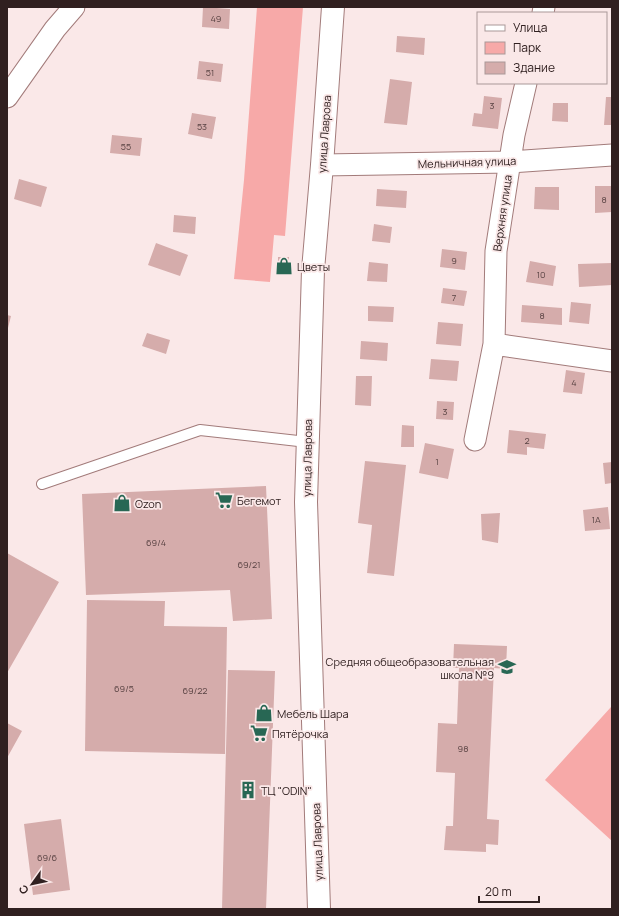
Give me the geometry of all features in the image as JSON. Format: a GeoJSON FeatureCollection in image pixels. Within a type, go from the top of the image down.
{"type":"FeatureCollection","features":[{"type":"Feature","properties":{"kind":"main road","name":"улица Лаврова"},"geometry":{"type":"LineString","coordinates":[[319,909],[306,510],[313,270],[322,166],[332,7]]}},
{"type":"Feature","properties":{"kind":"street"},"geometry":{"type":"LineString","coordinates":[[7,97],[56,29],[74,7]]}},
{"type":"Feature","properties":{"kind":"street","name":"Верхняя улица"},"geometry":{"type":"LineString","coordinates":[[475,440],[494,344],[496,251],[514,135],[526,84]]}},
{"type":"Feature","properties":{"kind":"street","name":"Мельничная улица"},"geometry":{"type":"LineString","coordinates":[[322,166],[510,162],[612,155]]}},
{"type":"Feature","properties":{"kind":"street"},"geometry":{"type":"LineString","coordinates":[[494,344],[612,361]]}},
{"type":"Feature","properties":{"kind":"lane"},"geometry":{"type":"LineString","coordinates":[[42,484],[200,430],[307,442]]}},
{"type":"Feature","properties":{"kind":"green space"},"geometry":{"type":"Polygon","coordinates":[[[257,7],[303,7],[285,236],[274,235],[270,282],[234,279],[244,180],[257,7]]]}},
{"type":"Feature","properties":{"kind":"green space"},"geometry":{"type":"Polygon","coordinates":[[[611,707],[612,708],[612,841],[545,780],[611,707]]]}},
{"type":"Feature","properties":{"kind":"building"},"geometry":{"type":"Polygon","coordinates":[[[203,7],[230,9],[229,29],[202,27],[203,7]]]}},
{"type":"Feature","properties":{"kind":"building"},"geometry":{"type":"Polygon","coordinates":[[[397,36],[425,38],[424,55],[396,52],[397,36]]]}},
{"type":"Feature","properties":{"kind":"building"},"geometry":{"type":"Polygon","coordinates":[[[199,61],[223,64],[221,82],[197,79],[199,61]]]}},
{"type":"Feature","properties":{"kind":"building"},"geometry":{"type":"Polygon","coordinates":[[[390,79],[412,82],[407,125],[384,123],[390,79]]]}},
{"type":"Feature","properties":{"kind":"building"},"geometry":{"type":"Polygon","coordinates":[[[484,96],[502,98],[498,129],[472,126],[474,113],[482,114],[484,96]]]}},
{"type":"Feature","properties":{"kind":"building"},"geometry":{"type":"Polygon","coordinates":[[[606,97],[612,97],[612,125],[604,125],[606,97]]]}},
{"type":"Feature","properties":{"kind":"building"},"geometry":{"type":"Polygon","coordinates":[[[553,103],[568,103],[568,122],[552,121],[553,103]]]}},
{"type":"Feature","properties":{"kind":"building"},"geometry":{"type":"Polygon","coordinates":[[[192,113],[216,117],[212,139],[188,134],[192,113]]]}},
{"type":"Feature","properties":{"kind":"building"},"geometry":{"type":"Polygon","coordinates":[[[112,135],[142,138],[140,156],[110,153],[112,135]]]}},
{"type":"Feature","properties":{"kind":"building"},"geometry":{"type":"Polygon","coordinates":[[[19,179],[47,187],[41,207],[14,199],[19,179]]]}},
{"type":"Feature","properties":{"kind":"building"},"geometry":{"type":"Polygon","coordinates":[[[595,186],[612,186],[612,212],[595,213],[595,186]]]}},
{"type":"Feature","properties":{"kind":"building"},"geometry":{"type":"Polygon","coordinates":[[[535,187],[559,187],[559,210],[534,209],[535,187]]]}},
{"type":"Feature","properties":{"kind":"building"},"geometry":{"type":"Polygon","coordinates":[[[377,189],[407,191],[406,208],[376,206],[377,189]]]}},
{"type":"Feature","properties":{"kind":"building"},"geometry":{"type":"Polygon","coordinates":[[[174,215],[196,217],[195,234],[173,232],[174,215]]]}},
{"type":"Feature","properties":{"kind":"building"},"geometry":{"type":"Polygon","coordinates":[[[374,224],[392,227],[390,243],[372,241],[374,224]]]}},
{"type":"Feature","properties":{"kind":"building"},"geometry":{"type":"Polygon","coordinates":[[[156,243],[188,255],[180,276],[148,265],[156,243]]]}},
{"type":"Feature","properties":{"kind":"building"},"geometry":{"type":"Polygon","coordinates":[[[442,249],[467,252],[465,270],[440,267],[442,249]]]}},
{"type":"Feature","properties":{"kind":"building","name":"Цветы"},"geometry":{"type":"Polygon","coordinates":[[[278,257],[289,257],[289,274],[278,274],[278,257]]]}},
{"type":"Feature","properties":{"kind":"building"},"geometry":{"type":"Polygon","coordinates":[[[530,261],[556,266],[553,286],[526,282],[530,261]]]}},
{"type":"Feature","properties":{"kind":"building"},"geometry":{"type":"Polygon","coordinates":[[[369,262],[388,264],[387,282],[367,281],[369,262]]]}},
{"type":"Feature","properties":{"kind":"building"},"geometry":{"type":"Polygon","coordinates":[[[612,263],[612,285],[579,287],[578,264],[612,263]]]}},
{"type":"Feature","properties":{"kind":"building"},"geometry":{"type":"Polygon","coordinates":[[[443,288],[467,291],[464,306],[441,303],[443,288]]]}},
{"type":"Feature","properties":{"kind":"building"},"geometry":{"type":"Polygon","coordinates":[[[571,302],[591,304],[589,324],[569,322],[571,302]]]}},
{"type":"Feature","properties":{"kind":"building"},"geometry":{"type":"Polygon","coordinates":[[[522,305],[562,308],[562,325],[521,322],[522,305]]]}},
{"type":"Feature","properties":{"kind":"building"},"geometry":{"type":"Polygon","coordinates":[[[368,306],[394,307],[393,322],[368,321],[368,306]]]}},
{"type":"Feature","properties":{"kind":"building"},"geometry":{"type":"Polygon","coordinates":[[[7,315],[11,316],[8,328],[7,328],[7,315]]]}},
{"type":"Feature","properties":{"kind":"building"},"geometry":{"type":"Polygon","coordinates":[[[438,322],[463,324],[461,346],[436,344],[438,322]]]}},
{"type":"Feature","properties":{"kind":"building"},"geometry":{"type":"Polygon","coordinates":[[[147,333],[170,340],[166,354],[142,346],[147,333]]]}},
{"type":"Feature","properties":{"kind":"building"},"geometry":{"type":"Polygon","coordinates":[[[361,341],[388,343],[387,361],[360,359],[361,341]]]}},
{"type":"Feature","properties":{"kind":"building"},"geometry":{"type":"Polygon","coordinates":[[[431,359],[459,361],[457,381],[429,379],[431,359]]]}},
{"type":"Feature","properties":{"kind":"building"},"geometry":{"type":"Polygon","coordinates":[[[566,370],[585,373],[582,394],[563,392],[566,370]]]}},
{"type":"Feature","properties":{"kind":"building"},"geometry":{"type":"Polygon","coordinates":[[[356,376],[372,376],[371,406],[355,405],[356,376]]]}},
{"type":"Feature","properties":{"kind":"building"},"geometry":{"type":"Polygon","coordinates":[[[437,401],[454,402],[453,420],[436,419],[437,401]]]}},
{"type":"Feature","properties":{"kind":"building"},"geometry":{"type":"Polygon","coordinates":[[[402,425],[414,426],[414,447],[401,447],[402,425]]]}},
{"type":"Feature","properties":{"kind":"building"},"geometry":{"type":"Polygon","coordinates":[[[509,430],[546,434],[544,449],[527,447],[527,455],[507,453],[509,430]]]}},
{"type":"Feature","properties":{"kind":"building"},"geometry":{"type":"Polygon","coordinates":[[[425,443],[454,449],[448,479],[419,473],[425,443]]]}},
{"type":"Feature","properties":{"kind":"building"},"geometry":{"type":"Polygon","coordinates":[[[365,461],[406,465],[394,576],[367,573],[372,525],[358,523],[365,461]]]}},
{"type":"Feature","properties":{"kind":"building"},"geometry":{"type":"Polygon","coordinates":[[[612,462],[612,483],[605,484],[603,463],[612,462]]]}},
{"type":"Feature","properties":{"kind":"building"},"geometry":{"type":"Polygon","coordinates":[[[266,486],[272,619],[233,621],[230,590],[86,595],[82,494],[266,486]]]}},
{"type":"Feature","properties":{"kind":"building"},"geometry":{"type":"Polygon","coordinates":[[[608,507],[610,529],[585,531],[583,510],[608,507]]]}},
{"type":"Feature","properties":{"kind":"building"},"geometry":{"type":"Polygon","coordinates":[[[500,513],[498,543],[482,540],[481,514],[500,513]]]}},
{"type":"Feature","properties":{"kind":"building"},"geometry":{"type":"Polygon","coordinates":[[[7,553],[59,582],[7,673],[7,553]]]}},
{"type":"Feature","properties":{"kind":"building"},"geometry":{"type":"Polygon","coordinates":[[[87,600],[165,601],[164,626],[227,627],[225,754],[85,751],[87,600]]]}},
{"type":"Feature","properties":{"kind":"building"},"geometry":{"type":"Polygon","coordinates":[[[454,644],[507,646],[506,669],[494,668],[487,819],[499,820],[498,845],[486,844],[486,852],[444,850],[446,826],[453,826],[455,773],[436,772],[438,723],[457,724],[459,668],[453,668],[454,644]]]}},
{"type":"Feature","properties":{"kind":"building","name":"ТЦ \"ODIN\""},"geometry":{"type":"Polygon","coordinates":[[[228,670],[275,671],[266,909],[222,909],[228,670]]]}},
{"type":"Feature","properties":{"kind":"building"},"geometry":{"type":"Polygon","coordinates":[[[7,723],[22,731],[7,758],[7,723]]]}},
{"type":"Feature","properties":{"kind":"building"},"geometry":{"type":"Polygon","coordinates":[[[61,819],[70,890],[33,895],[24,824],[61,819]]]}},
{"type":"Feature","properties":{"kind":"place","name":"Цветы"},"geometry":{"type":"Point","coordinates":[284,266]}},
{"type":"Feature","properties":{"kind":"place","name":"Бегемот"},"geometry":{"type":"Point","coordinates":[224,500]}},
{"type":"Feature","properties":{"kind":"place","name":"Ozon"},"geometry":{"type":"Point","coordinates":[122,503]}},
{"type":"Feature","properties":{"kind":"place","name":"Средняя общеобразовательная школа №9"},"geometry":{"type":"Point","coordinates":[507,667]}},
{"type":"Feature","properties":{"kind":"place","name":"Мебель Шара"},"geometry":{"type":"Point","coordinates":[264,713]}},
{"type":"Feature","properties":{"kind":"place","name":"Пятёрочка"},"geometry":{"type":"Point","coordinates":[259,733]}},
{"type":"Feature","properties":{"kind":"place","name":"ТЦ \"ODIN\""},"geometry":{"type":"Point","coordinates":[248,790]}}]}
